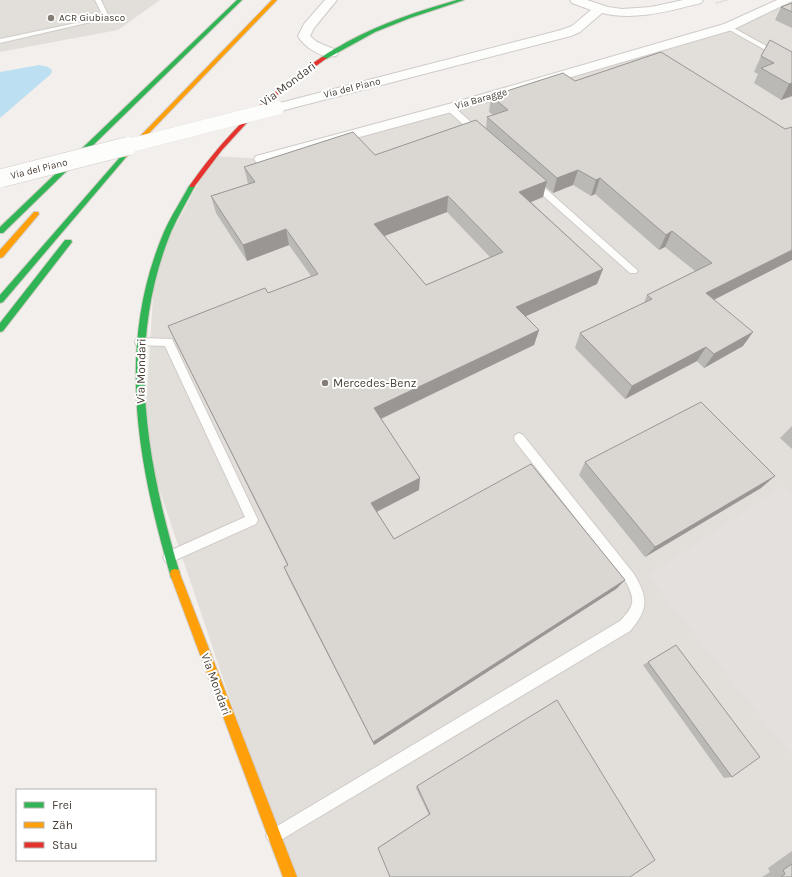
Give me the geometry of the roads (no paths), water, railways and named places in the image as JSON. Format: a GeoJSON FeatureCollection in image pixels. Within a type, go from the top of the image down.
{"type":"FeatureCollection","features":[{"type":"Feature","properties":{"kind":"main road"},"geometry":{"type":"LineString","coordinates":[[0,231],[240,0]]}},
{"type":"Feature","properties":{"kind":"main road"},"geometry":{"type":"LineString","coordinates":[[0,300],[113,168],[275,0]]}},
{"type":"Feature","properties":{"kind":"main road","name":"Via Mondari"},"geometry":{"type":"LineString","coordinates":[[290,877],[169,557],[154,498],[140,412],[140,342],[146,301],[155,264],[167,233],[201,171],[235,128],[283,85],[331,53],[390,24],[426,10],[462,0]]}},
{"type":"Feature","properties":{"kind":"main road"},"geometry":{"type":"LineString","coordinates":[[144,151],[217,70],[230,46]]}},
{"type":"Feature","properties":{"kind":"main road"},"geometry":{"type":"LineString","coordinates":[[67,180],[144,94]]}},
{"type":"Feature","properties":{"kind":"main road"},"geometry":{"type":"LineString","coordinates":[[0,255],[41,208]]}},
{"type":"Feature","properties":{"kind":"main road"},"geometry":{"type":"LineString","coordinates":[[0,329],[75,234]]}},
{"type":"Feature","properties":{"kind":"street"},"geometry":{"type":"LineString","coordinates":[[331,0],[308,27],[304,36],[306,40],[331,53]]}},
{"type":"Feature","properties":{"kind":"street"},"geometry":{"type":"LineString","coordinates":[[576,0],[599,9],[642,13],[697,0]]}},
{"type":"Feature","properties":{"kind":"street","name":"Via Baragge"},"geometry":{"type":"LineString","coordinates":[[262,159],[450,108],[728,27],[787,0]]}},
{"type":"Feature","properties":{"kind":"street","name":"Via del Piano"},"geometry":{"type":"LineString","coordinates":[[1,178],[566,33],[576,29],[599,9]]}},
{"type":"Feature","properties":{"kind":"lane"},"geometry":{"type":"LineString","coordinates":[[0,41],[102,19],[106,16],[98,0]]}},
{"type":"Feature","properties":{"kind":"lane"},"geometry":{"type":"LineString","coordinates":[[728,27],[792,63]]}},
{"type":"Feature","properties":{"kind":"lane"},"geometry":{"type":"LineString","coordinates":[[450,108],[485,139]]}},
{"type":"Feature","properties":{"kind":"lane"},"geometry":{"type":"LineString","coordinates":[[527,176],[633,271]]}},
{"type":"Feature","properties":{"kind":"lane"},"geometry":{"type":"LineString","coordinates":[[140,342],[168,342],[252,520],[169,557]]}},
{"type":"Feature","properties":{"kind":"lane"},"geometry":{"type":"LineString","coordinates":[[274,836],[625,626],[640,609],[638,591],[630,578],[519,438]]}},
{"type":"Feature","properties":{"kind":"water"},"geometry":{"type":"Polygon","coordinates":[[[39,65],[48,67],[52,70],[51,74],[0,118],[0,72],[39,65]]]}},
{"type":"Feature","properties":{"kind":"place","name":"ACR Giubiasco"},"geometry":{"type":"Point","coordinates":[51,18]}},
{"type":"Feature","properties":{"kind":"place","name":"Mercedes-Benz"},"geometry":{"type":"Point","coordinates":[325,383]}}]}
